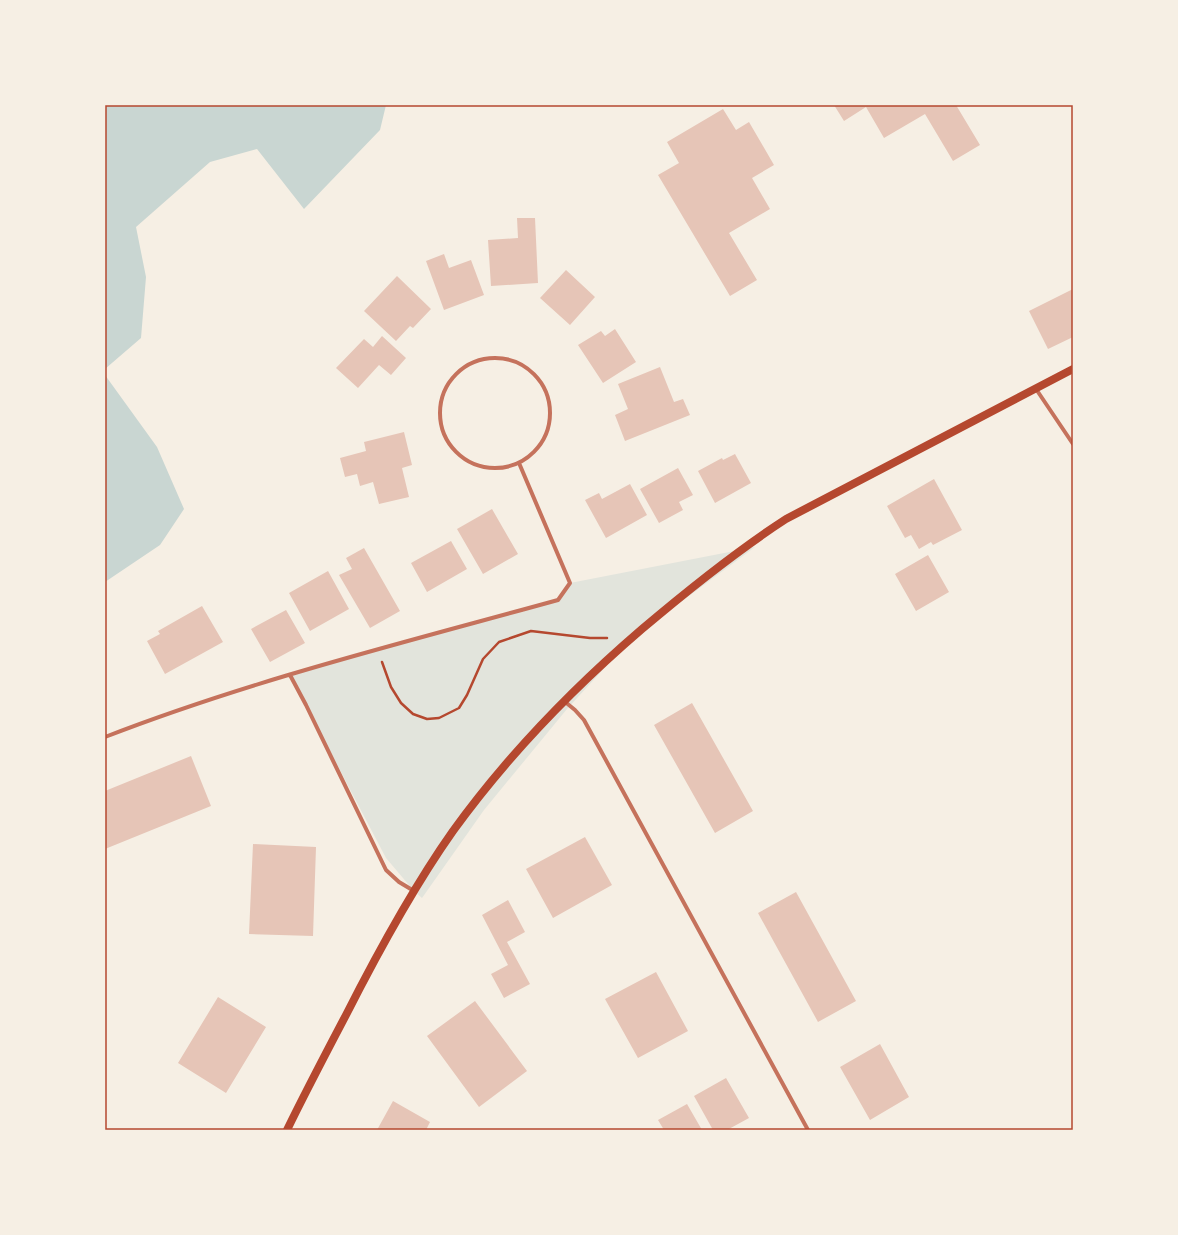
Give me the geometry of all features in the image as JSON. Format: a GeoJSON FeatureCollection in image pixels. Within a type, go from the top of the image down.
{"type":"FeatureCollection","features":[{"type":"Feature","properties":{"kind":"main road"},"geometry":{"type":"LineString","coordinates":[[287,1130],[370,968],[414,891],[453,831],[490,783],[533,732],[564,701],[631,638],[692,587],[753,541],[786,519],[1073,369]]}},
{"type":"Feature","properties":{"kind":"street"},"geometry":{"type":"LineString","coordinates":[[491,357],[510,359],[527,368],[541,381],[548,398],[550,418],[547,430],[545,436],[534,452],[519,463],[502,468],[485,467],[468,462],[454,451],[444,437],[440,420],[440,403],[446,386],[456,372],[472,362],[491,357]]}},
{"type":"Feature","properties":{"kind":"street"},"geometry":{"type":"LineString","coordinates":[[1036,388],[1073,444]]}},
{"type":"Feature","properties":{"kind":"street"},"geometry":{"type":"LineString","coordinates":[[105,737],[150,720],[290,675],[558,600],[570,583],[519,463]]}},
{"type":"Feature","properties":{"kind":"street"},"geometry":{"type":"LineString","coordinates":[[290,675],[306,704],[386,870],[399,882],[414,891]]}},
{"type":"Feature","properties":{"kind":"street"},"geometry":{"type":"LineString","coordinates":[[564,701],[584,720],[808,1130]]}},
{"type":"Feature","properties":{"kind":"path"},"geometry":{"type":"LineString","coordinates":[[378,650],[391,687],[401,704],[413,714],[427,719],[439,718],[459,708],[467,695],[483,659],[499,642],[531,631],[590,638],[631,638]]}},
{"type":"Feature","properties":{"kind":"shaded area"},"geometry":{"type":"Polygon","coordinates":[[[105,105],[386,105],[380,130],[304,209],[257,149],[210,162],[136,227],[146,277],[141,338],[105,369],[105,105]]]}},
{"type":"Feature","properties":{"kind":"shaded area"},"geometry":{"type":"Polygon","coordinates":[[[105,375],[157,447],[184,509],[160,545],[105,582],[105,375]]]}},
{"type":"Feature","properties":{"kind":"shaded area"},"geometry":{"type":"Polygon","coordinates":[[[755,547],[631,639],[567,709],[484,810],[422,898],[414,891],[386,858],[290,675],[558,600],[570,583],[755,547]]]}},
{"type":"Feature","properties":{"kind":"building"},"geometry":{"type":"Polygon","coordinates":[[[834,105],[956,105],[980,145],[953,161],[925,114],[884,138],[866,107],[844,121],[834,105]]]}},
{"type":"Feature","properties":{"kind":"building"},"geometry":{"type":"Polygon","coordinates":[[[723,109],[736,130],[749,122],[774,165],[752,178],[770,209],[729,233],[757,280],[730,296],[658,175],[679,163],[667,142],[723,109]]]}},
{"type":"Feature","properties":{"kind":"building"},"geometry":{"type":"Polygon","coordinates":[[[517,218],[535,218],[538,283],[491,286],[488,240],[518,238],[517,218]]]}},
{"type":"Feature","properties":{"kind":"building"},"geometry":{"type":"Polygon","coordinates":[[[444,254],[449,268],[471,260],[484,295],[444,310],[426,261],[444,254]]]}},
{"type":"Feature","properties":{"kind":"building"},"geometry":{"type":"Polygon","coordinates":[[[566,270],[595,297],[570,325],[540,298],[566,270]]]}},
{"type":"Feature","properties":{"kind":"building"},"geometry":{"type":"Polygon","coordinates":[[[397,276],[431,309],[413,328],[410,326],[396,341],[364,311],[397,276]]]}},
{"type":"Feature","properties":{"kind":"building"},"geometry":{"type":"Polygon","coordinates":[[[1073,289],[1073,337],[1048,349],[1029,311],[1073,289]]]}},
{"type":"Feature","properties":{"kind":"building"},"geometry":{"type":"Polygon","coordinates":[[[615,329],[636,362],[603,383],[578,345],[601,331],[605,336],[615,329]]]}},
{"type":"Feature","properties":{"kind":"building"},"geometry":{"type":"Polygon","coordinates":[[[382,336],[406,358],[391,375],[379,365],[358,388],[336,368],[364,339],[373,347],[382,336]]]}},
{"type":"Feature","properties":{"kind":"building"},"geometry":{"type":"Polygon","coordinates":[[[660,367],[674,402],[683,399],[690,415],[625,441],[615,415],[628,409],[618,384],[660,367]]]}},
{"type":"Feature","properties":{"kind":"building"},"geometry":{"type":"Polygon","coordinates":[[[404,432],[412,465],[402,468],[409,497],[379,504],[373,482],[360,486],[357,474],[345,477],[340,458],[366,451],[364,442],[404,432]]]}},
{"type":"Feature","properties":{"kind":"building"},"geometry":{"type":"Polygon","coordinates":[[[735,454],[751,483],[715,503],[698,471],[722,458],[723,460],[735,454]]]}},
{"type":"Feature","properties":{"kind":"building"},"geometry":{"type":"Polygon","coordinates":[[[678,468],[693,495],[679,502],[683,510],[659,523],[640,489],[678,468]]]}},
{"type":"Feature","properties":{"kind":"building"},"geometry":{"type":"Polygon","coordinates":[[[934,479],[962,530],[933,545],[931,542],[919,549],[911,535],[905,538],[887,506],[934,479]]]}},
{"type":"Feature","properties":{"kind":"building"},"geometry":{"type":"Polygon","coordinates":[[[630,484],[647,515],[606,538],[585,500],[599,493],[602,499],[630,484]]]}},
{"type":"Feature","properties":{"kind":"building"},"geometry":{"type":"Polygon","coordinates":[[[492,509],[518,554],[483,574],[457,529],[492,509]]]}},
{"type":"Feature","properties":{"kind":"building"},"geometry":{"type":"Polygon","coordinates":[[[451,541],[467,569],[427,592],[411,563],[451,541]]]}},
{"type":"Feature","properties":{"kind":"building"},"geometry":{"type":"Polygon","coordinates":[[[364,548],[400,611],[370,628],[339,575],[352,569],[346,558],[364,548]]]}},
{"type":"Feature","properties":{"kind":"building"},"geometry":{"type":"Polygon","coordinates":[[[928,555],[949,592],[916,611],[895,574],[928,555]]]}},
{"type":"Feature","properties":{"kind":"building"},"geometry":{"type":"Polygon","coordinates":[[[328,571],[349,609],[310,631],[289,593],[328,571]]]}},
{"type":"Feature","properties":{"kind":"building"},"geometry":{"type":"Polygon","coordinates":[[[202,606],[223,642],[165,674],[147,641],[160,634],[158,631],[202,606]]]}},
{"type":"Feature","properties":{"kind":"building"},"geometry":{"type":"Polygon","coordinates":[[[286,610],[305,643],[270,662],[251,629],[286,610]]]}},
{"type":"Feature","properties":{"kind":"building"},"geometry":{"type":"Polygon","coordinates":[[[692,703],[753,811],[715,833],[654,725],[692,703]]]}},
{"type":"Feature","properties":{"kind":"building"},"geometry":{"type":"Polygon","coordinates":[[[191,756],[211,806],[105,849],[105,791],[191,756]]]}},
{"type":"Feature","properties":{"kind":"building"},"geometry":{"type":"Polygon","coordinates":[[[585,837],[612,885],[553,918],[526,869],[585,837]]]}},
{"type":"Feature","properties":{"kind":"building"},"geometry":{"type":"Polygon","coordinates":[[[253,844],[316,847],[313,936],[249,934],[253,844]]]}},
{"type":"Feature","properties":{"kind":"building"},"geometry":{"type":"Polygon","coordinates":[[[796,892],[856,1001],[818,1022],[758,913],[796,892]]]}},
{"type":"Feature","properties":{"kind":"building"},"geometry":{"type":"Polygon","coordinates":[[[508,900],[525,932],[507,942],[530,984],[504,998],[491,974],[508,965],[482,915],[508,900]]]}},
{"type":"Feature","properties":{"kind":"building"},"geometry":{"type":"Polygon","coordinates":[[[656,972],[688,1031],[638,1058],[605,999],[656,972]]]}},
{"type":"Feature","properties":{"kind":"building"},"geometry":{"type":"Polygon","coordinates":[[[218,997],[266,1027],[226,1093],[178,1063],[218,997]]]}},
{"type":"Feature","properties":{"kind":"building"},"geometry":{"type":"Polygon","coordinates":[[[475,1001],[527,1071],[479,1107],[427,1036],[475,1001]]]}},
{"type":"Feature","properties":{"kind":"building"},"geometry":{"type":"Polygon","coordinates":[[[880,1044],[909,1097],[870,1120],[840,1067],[880,1044]]]}},
{"type":"Feature","properties":{"kind":"building"},"geometry":{"type":"Polygon","coordinates":[[[726,1078],[749,1118],[727,1130],[713,1130],[694,1096],[726,1078]]]}},
{"type":"Feature","properties":{"kind":"building"},"geometry":{"type":"Polygon","coordinates":[[[393,1101],[430,1122],[426,1130],[377,1130],[393,1101]]]}},
{"type":"Feature","properties":{"kind":"building"},"geometry":{"type":"Polygon","coordinates":[[[687,1104],[702,1130],[664,1130],[658,1120],[687,1104]]]}}]}
